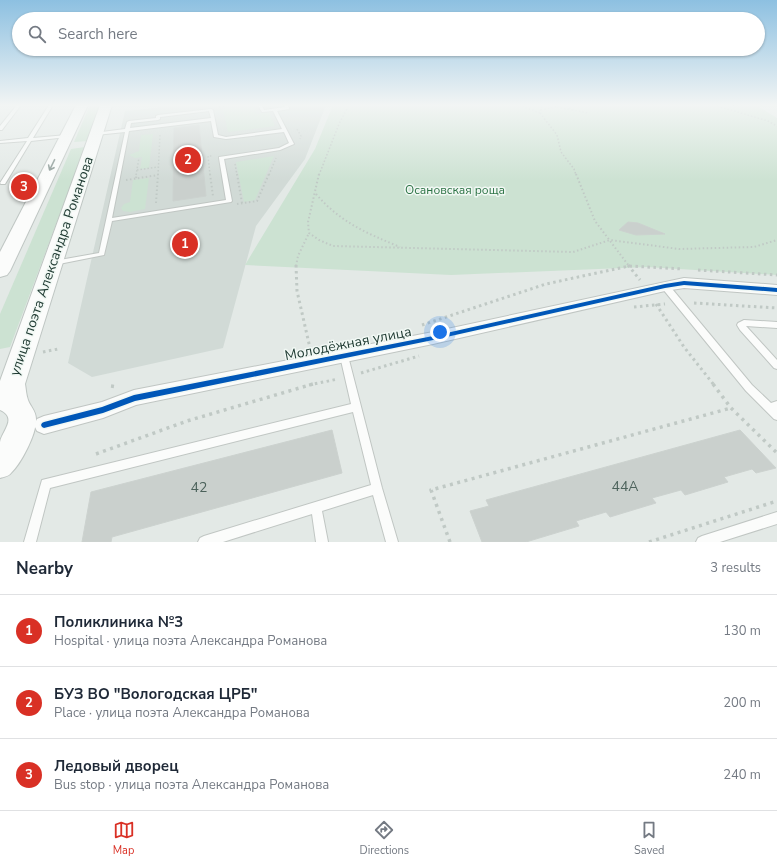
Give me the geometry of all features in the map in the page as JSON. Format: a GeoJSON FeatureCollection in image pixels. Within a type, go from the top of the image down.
{"type":"FeatureCollection","features":[{"type":"Feature","properties":{"kind":"main road","name":"улица поэта Александра Романова"},"geometry":{"type":"LineString","coordinates":[[0,272],[70,130]]}},
{"type":"Feature","properties":{"kind":"main road","name":"улица поэта Александра Романова"},"geometry":{"type":"LineString","coordinates":[[20,427],[12,384],[97,130]]}},
{"type":"Feature","properties":{"kind":"street","name":"Молодёжная улица"},"geometry":{"type":"LineString","coordinates":[[20,427],[103,410],[134,398],[433,338],[664,286],[684,283],[777,290]]}},
{"type":"Feature","properties":{"kind":"lane"},"geometry":{"type":"LineString","coordinates":[[1,185],[35,130]]}},
{"type":"Feature","properties":{"kind":"lane"},"geometry":{"type":"LineString","coordinates":[[96,134],[126,130]]}},
{"type":"Feature","properties":{"kind":"lane"},"geometry":{"type":"LineString","coordinates":[[52,263],[102,254],[128,130]]}},
{"type":"Feature","properties":{"kind":"lane"},"geometry":{"type":"LineString","coordinates":[[215,130],[216,136],[226,138],[283,130]]}},
{"type":"Feature","properties":{"kind":"lane"},"geometry":{"type":"LineString","coordinates":[[108,220],[229,201],[221,158],[280,149],[292,144],[285,130]]}},
{"type":"Feature","properties":{"kind":"lane"},"geometry":{"type":"LineString","coordinates":[[0,142],[30,138],[67,136]]}},
{"type":"Feature","properties":{"kind":"lane"},"geometry":{"type":"LineString","coordinates":[[664,286],[749,388],[773,407],[777,416]]}},
{"type":"Feature","properties":{"kind":"lane"},"geometry":{"type":"LineString","coordinates":[[777,325],[744,322],[741,325],[777,366]]}},
{"type":"Feature","properties":{"kind":"lane"},"geometry":{"type":"LineString","coordinates":[[344,356],[392,542]]}},
{"type":"Feature","properties":{"kind":"lane"},"geometry":{"type":"LineString","coordinates":[[30,542],[46,484],[357,407]]}},
{"type":"Feature","properties":{"kind":"lane"},"geometry":{"type":"LineString","coordinates":[[204,542],[377,488]]}},
{"type":"Feature","properties":{"kind":"lane"},"geometry":{"type":"LineString","coordinates":[[316,507],[322,542]]}},
{"type":"Feature","properties":{"kind":"lane"},"geometry":{"type":"LineString","coordinates":[[702,542],[777,518]]}},
{"type":"Feature","properties":{"kind":"path"},"geometry":{"type":"LineString","coordinates":[[312,354],[305,321],[298,300],[296,274],[297,260],[309,233],[308,222],[316,194],[320,170],[337,130]]}},
{"type":"Feature","properties":{"kind":"path"},"geometry":{"type":"LineString","coordinates":[[554,130],[557,135],[561,152],[574,169],[595,221],[656,304],[684,347],[731,408],[777,453]]}},
{"type":"Feature","properties":{"kind":"path"},"geometry":{"type":"LineString","coordinates":[[155,213],[160,131]]}},
{"type":"Feature","properties":{"kind":"path"},"geometry":{"type":"LineString","coordinates":[[213,198],[208,156],[216,155]]}},
{"type":"Feature","properties":{"kind":"path"},"geometry":{"type":"LineString","coordinates":[[136,178],[139,158]]}},
{"type":"Feature","properties":{"kind":"path"},"geometry":{"type":"LineString","coordinates":[[238,159],[234,162],[242,203]]}},
{"type":"Feature","properties":{"kind":"path"},"geometry":{"type":"LineString","coordinates":[[137,170],[158,167]]}},
{"type":"Feature","properties":{"kind":"path"},"geometry":{"type":"LineString","coordinates":[[117,181],[158,175]]}},
{"type":"Feature","properties":{"kind":"path"},"geometry":{"type":"LineString","coordinates":[[316,194],[324,205],[352,227],[402,248]]}},
{"type":"Feature","properties":{"kind":"path"},"geometry":{"type":"LineString","coordinates":[[309,233],[319,240],[333,246],[573,252],[610,240],[679,249],[754,247],[777,240]]}},
{"type":"Feature","properties":{"kind":"path"},"geometry":{"type":"LineString","coordinates":[[414,327],[546,284],[629,266],[689,270]]}},
{"type":"Feature","properties":{"kind":"path"},"geometry":{"type":"LineString","coordinates":[[697,270],[777,275]]}},
{"type":"Feature","properties":{"kind":"path"},"geometry":{"type":"LineString","coordinates":[[633,307],[656,304],[697,303],[777,308]]}},
{"type":"Feature","properties":{"kind":"path"},"geometry":{"type":"LineString","coordinates":[[96,454],[187,421],[321,382],[349,377],[423,355]]}},
{"type":"Feature","properties":{"kind":"path"},"geometry":{"type":"LineString","coordinates":[[111,386],[123,387]]}},
{"type":"Feature","properties":{"kind":"path"},"geometry":{"type":"LineString","coordinates":[[450,542],[430,490],[731,408]]}},
{"type":"Feature","properties":{"kind":"path"},"geometry":{"type":"LineString","coordinates":[[649,542],[777,501]]}},
{"type":"Feature","properties":{"kind":"shaded area"},"geometry":{"type":"Polygon","coordinates":[[[121,130],[316,130],[305,159],[256,226],[223,348],[92,377],[68,363],[121,130]]]}},
{"type":"Feature","properties":{"kind":"green space"},"geometry":{"type":"Polygon","coordinates":[[[79,130],[92,130],[88,141],[74,142],[79,130]]]}},
{"type":"Feature","properties":{"kind":"green space"},"geometry":{"type":"Polygon","coordinates":[[[228,130],[241,130],[228,132],[228,130]]]}},
{"type":"Feature","properties":{"kind":"green space","name":"Осановская роща"},"geometry":{"type":"Polygon","coordinates":[[[323,130],[777,130],[777,275],[647,267],[451,275],[245,265],[315,149],[323,130]]]}},
{"type":"Feature","properties":{"kind":"green space"},"geometry":{"type":"Polygon","coordinates":[[[153,134],[149,168],[140,169],[142,157],[135,158],[129,155],[139,151],[141,135],[153,134]]]}},
{"type":"Feature","properties":{"kind":"green space"},"geometry":{"type":"Polygon","coordinates":[[[85,147],[10,347],[0,349],[0,314],[71,149],[85,147]]]}},
{"type":"Feature","properties":{"kind":"green space"},"geometry":{"type":"Polygon","coordinates":[[[274,156],[255,200],[244,202],[236,162],[274,156]]]}},
{"type":"Feature","properties":{"kind":"green space"},"geometry":{"type":"Polygon","coordinates":[[[149,178],[145,209],[130,212],[123,211],[121,208],[124,204],[130,202],[133,180],[149,178]]]}},
{"type":"Feature","properties":{"kind":"building"},"geometry":{"type":"Polygon","coordinates":[[[174,130],[200,130],[206,196],[173,201],[174,130]]]}},
{"type":"Feature","properties":{"kind":"building"},"geometry":{"type":"Polygon","coordinates":[[[628,222],[638,223],[665,234],[636,235],[619,230],[628,222]]]}},
{"type":"Feature","properties":{"kind":"building"},"geometry":{"type":"Polygon","coordinates":[[[332,430],[342,473],[112,537],[111,542],[82,542],[91,492],[332,430]]]}},
{"type":"Feature","properties":{"kind":"building"},"geometry":{"type":"Polygon","coordinates":[[[740,430],[776,468],[756,473],[752,469],[724,477],[728,482],[685,495],[681,490],[652,498],[656,503],[610,517],[606,512],[576,521],[579,526],[526,542],[482,542],[470,511],[489,506],[486,500],[740,430]]]}},
{"type":"Feature","properties":{"kind":"cycle path"},"geometry":{"type":"LineString","coordinates":[[44,425],[103,410],[134,398],[433,338],[665,286],[684,283],[777,290]]}},
{"type":"Feature","properties":{"kind":"place","name":"БУЗ ВО \"Вологодская ЦРБ\""},"geometry":{"type":"Point","coordinates":[188,160]}},
{"type":"Feature","properties":{"kind":"place","name":"Ледовый дворец"},"geometry":{"type":"Point","coordinates":[24,187]}},
{"type":"Feature","properties":{"kind":"place","name":"Поликлиника №3"},"geometry":{"type":"Point","coordinates":[185,244]}}]}
